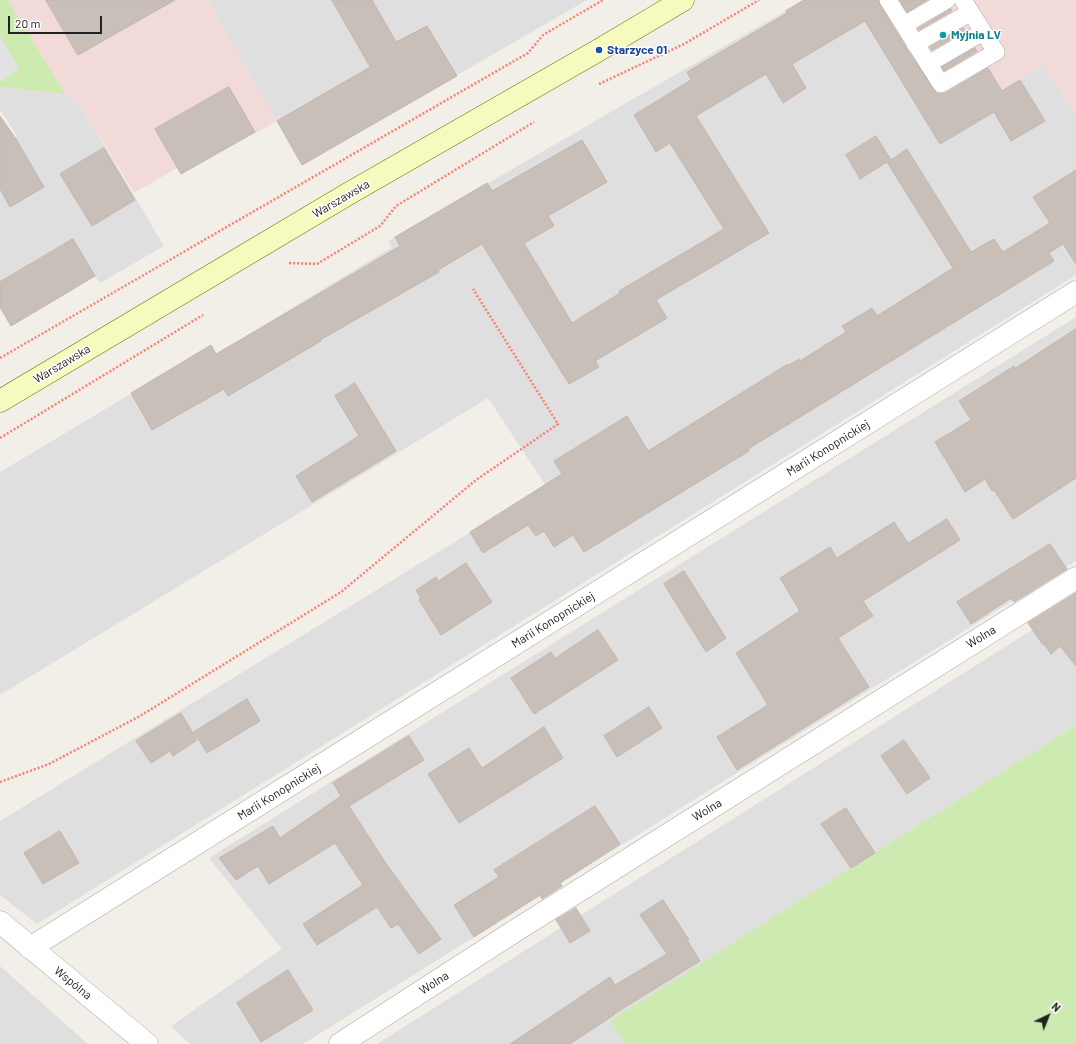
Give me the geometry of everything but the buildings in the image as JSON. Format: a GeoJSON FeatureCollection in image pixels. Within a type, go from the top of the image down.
{"type":"FeatureCollection","features":[{"type":"Feature","properties":{"kind":"main road","name":"Warszawska"},"geometry":{"type":"LineString","coordinates":[[0,401],[348,194],[683,0]]}},
{"type":"Feature","properties":{"kind":"street","name":"Marii Konopnickiej"},"geometry":{"type":"LineString","coordinates":[[30,948],[1076,292]]}},
{"type":"Feature","properties":{"kind":"street","name":"Wolna"},"geometry":{"type":"LineString","coordinates":[[340,1044],[518,929],[1076,578]]}},
{"type":"Feature","properties":{"kind":"street","name":"Wspólna"},"geometry":{"type":"LineString","coordinates":[[0,923],[147,1044]]}},
{"type":"Feature","properties":{"kind":"lane"},"geometry":{"type":"LineString","coordinates":[[904,25],[947,0]]}},
{"type":"Feature","properties":{"kind":"lane"},"geometry":{"type":"LineString","coordinates":[[895,2],[904,25],[915,44],[941,84],[996,52],[967,6],[915,44]]}},
{"type":"Feature","properties":{"kind":"lane"},"geometry":{"type":"LineString","coordinates":[[928,64],[983,32]]}},
{"type":"Feature","properties":{"kind":"path"},"geometry":{"type":"LineString","coordinates":[[0,358],[528,53],[543,35],[603,0]]}},
{"type":"Feature","properties":{"kind":"path"},"geometry":{"type":"LineString","coordinates":[[592,87],[684,44],[760,0]]}},
{"type":"Feature","properties":{"kind":"path"},"geometry":{"type":"LineString","coordinates":[[283,266],[290,262],[317,264],[380,226],[396,206],[538,119]]}},
{"type":"Feature","properties":{"kind":"path"},"geometry":{"type":"LineString","coordinates":[[0,782],[49,764],[140,716],[341,592],[476,480],[558,424],[473,289]]}},
{"type":"Feature","properties":{"kind":"path"},"geometry":{"type":"LineString","coordinates":[[0,438],[209,311]]}},
{"type":"Feature","properties":{"kind":"shaded area"},"geometry":{"type":"Polygon","coordinates":[[[0,0],[207,0],[277,121],[181,174],[177,168],[134,193],[80,104],[65,94],[0,87],[0,0]]]}},
{"type":"Feature","properties":{"kind":"shaded area"},"geometry":{"type":"Polygon","coordinates":[[[207,0],[587,0],[302,165],[207,0]]]}},
{"type":"Feature","properties":{"kind":"shaded area"},"geometry":{"type":"Polygon","coordinates":[[[804,0],[876,0],[994,93],[1043,65],[1076,116],[1076,275],[37,924],[0,895],[0,821],[546,486],[488,398],[0,695],[0,472],[204,350],[210,358],[392,247],[388,241],[804,0]]]}},
{"type":"Feature","properties":{"kind":"shaded area"},"geometry":{"type":"Polygon","coordinates":[[[876,0],[1076,0],[1076,116],[1043,65],[948,121],[876,0]]]}},
{"type":"Feature","properties":{"kind":"shaded area"},"geometry":{"type":"Polygon","coordinates":[[[0,36],[19,69],[0,81],[0,36]]]}},
{"type":"Feature","properties":{"kind":"shaded area"},"geometry":{"type":"Polygon","coordinates":[[[0,87],[65,94],[80,104],[164,246],[100,283],[95,276],[11,326],[0,307],[0,146],[17,136],[0,110],[0,87]]]}},
{"type":"Feature","properties":{"kind":"shaded area"},"geometry":{"type":"Polygon","coordinates":[[[1076,317],[1076,561],[303,1044],[190,1044],[171,1026],[282,949],[209,858],[1076,317]]]}},
{"type":"Feature","properties":{"kind":"shaded area"},"geometry":{"type":"Polygon","coordinates":[[[1076,602],[1076,725],[611,1021],[626,1044],[377,1044],[1076,602]]]}},
{"type":"Feature","properties":{"kind":"shaded area"},"geometry":{"type":"Polygon","coordinates":[[[0,966],[88,1044],[0,1044],[0,966]]]}},
{"type":"Feature","properties":{"kind":"green space"},"geometry":{"type":"Polygon","coordinates":[[[0,0],[8,0],[65,94],[0,87],[0,81],[19,69],[0,36],[0,0]]]}},
{"type":"Feature","properties":{"kind":"green space"},"geometry":{"type":"Polygon","coordinates":[[[1076,725],[1076,1044],[626,1044],[610,1021],[1076,725]]]}},
{"type":"Feature","properties":{"kind":"place","name":"Myjnia LV"},"geometry":{"type":"Point","coordinates":[943,35]}},
{"type":"Feature","properties":{"kind":"place","name":"Starzyce 01"},"geometry":{"type":"Point","coordinates":[599,50]}}]}
